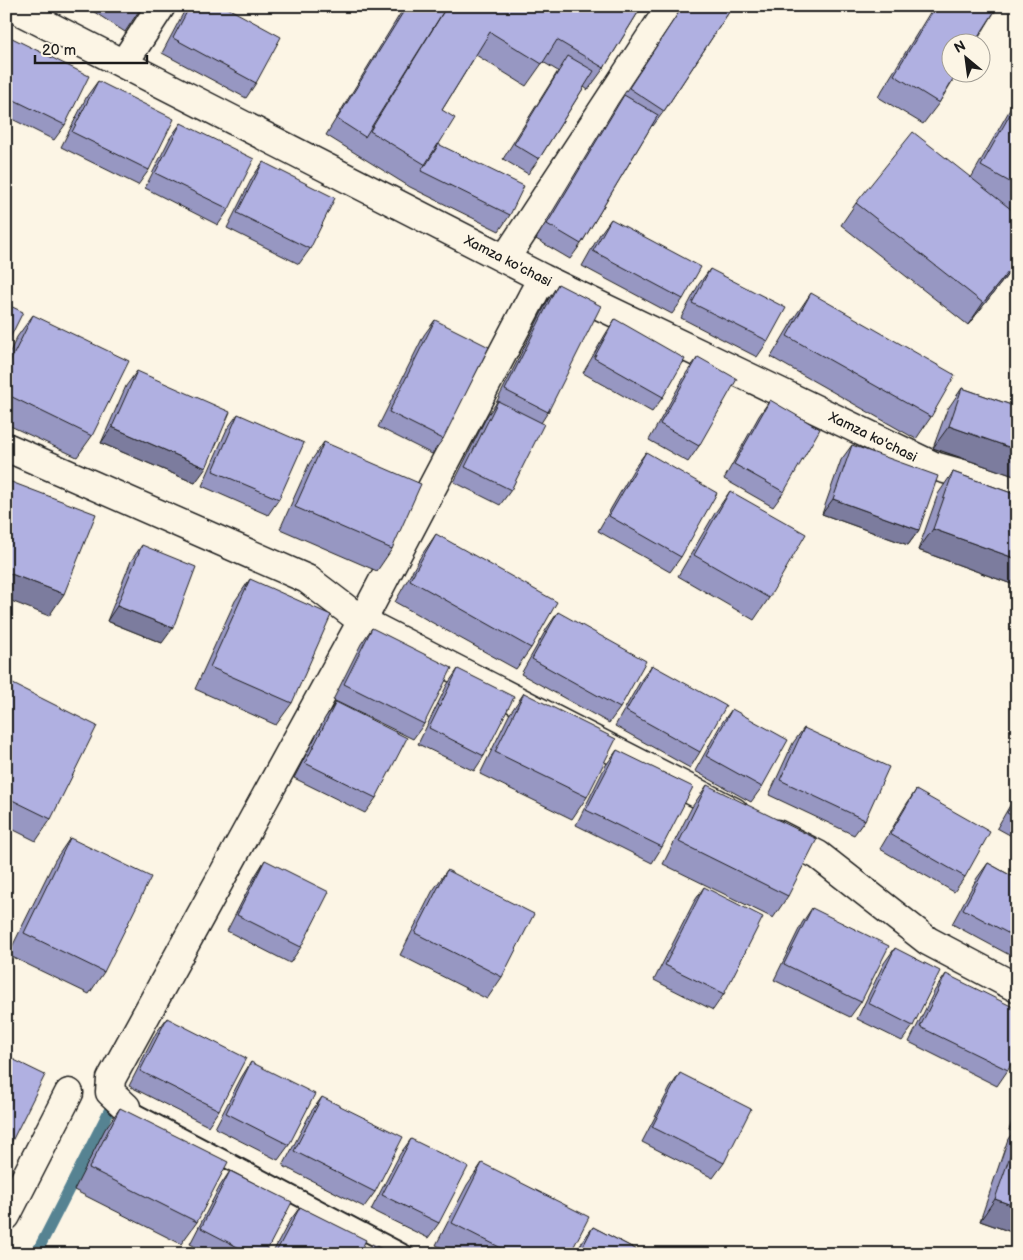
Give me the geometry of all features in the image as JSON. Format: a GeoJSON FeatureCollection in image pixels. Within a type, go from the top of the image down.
{"type":"FeatureCollection","features":[{"type":"Feature","properties":{"kind":"street","name":"Xamza ko'chasi"},"geometry":{"type":"LineString","coordinates":[[10,6],[542,278],[934,466],[1017,489]]}},
{"type":"Feature","properties":{"kind":"street"},"geometry":{"type":"LineString","coordinates":[[124,63],[161,6]]}},
{"type":"Feature","properties":{"kind":"street"},"geometry":{"type":"LineString","coordinates":[[505,259],[671,6]]}},
{"type":"Feature","properties":{"kind":"street"},"geometry":{"type":"LineString","coordinates":[[126,1107],[110,1092],[111,1078],[362,621],[542,278]]}},
{"type":"Feature","properties":{"kind":"street"},"geometry":{"type":"LineString","coordinates":[[6,447],[307,579],[362,621],[818,855],[928,940],[1017,988]]}},
{"type":"Feature","properties":{"kind":"street"},"geometry":{"type":"LineString","coordinates":[[6,1216],[69,1093]]}},
{"type":"Feature","properties":{"kind":"lane"},"geometry":{"type":"LineString","coordinates":[[126,1107],[406,1254]]}},
{"type":"Feature","properties":{"kind":"building"},"geometry":{"type":"Polygon","coordinates":[[[134,6],[142,6],[140,10],[134,6]]]}},
{"type":"Feature","properties":{"kind":"building"},"geometry":{"type":"Polygon","coordinates":[[[190,6],[224,6],[281,37],[256,83],[173,38],[190,6]]]}},
{"type":"Feature","properties":{"kind":"building"},"geometry":{"type":"Polygon","coordinates":[[[407,6],[440,6],[445,9],[365,137],[337,119],[407,6]]]}},
{"type":"Feature","properties":{"kind":"building"},"geometry":{"type":"Polygon","coordinates":[[[447,6],[642,6],[604,68],[557,40],[542,64],[490,32],[442,110],[455,118],[426,165],[370,131],[447,6]]]}},
{"type":"Feature","properties":{"kind":"building"},"geometry":{"type":"Polygon","coordinates":[[[683,6],[733,6],[664,111],[629,88],[683,6]]]}},
{"type":"Feature","properties":{"kind":"building"},"geometry":{"type":"Polygon","coordinates":[[[936,6],[998,6],[981,32],[940,32],[940,82],[951,82],[939,103],[894,75],[936,6]]]}},
{"type":"Feature","properties":{"kind":"building"},"geometry":{"type":"Polygon","coordinates":[[[6,35],[89,76],[65,125],[6,96],[6,35]]]}},
{"type":"Feature","properties":{"kind":"building"},"geometry":{"type":"Polygon","coordinates":[[[568,56],[594,71],[539,159],[514,144],[568,56]]]}},
{"type":"Feature","properties":{"kind":"building"},"geometry":{"type":"Polygon","coordinates":[[[98,81],[174,119],[149,170],[72,132],[98,81]]]}},
{"type":"Feature","properties":{"kind":"building"},"geometry":{"type":"Polygon","coordinates":[[[624,95],[658,115],[581,244],[547,224],[624,95]]]}},
{"type":"Feature","properties":{"kind":"building"},"geometry":{"type":"Polygon","coordinates":[[[1017,102],[1017,186],[981,166],[1017,102]]]}},
{"type":"Feature","properties":{"kind":"building"},"geometry":{"type":"Polygon","coordinates":[[[181,123],[254,159],[229,209],[155,173],[181,123]]]}},
{"type":"Feature","properties":{"kind":"building"},"geometry":{"type":"Polygon","coordinates":[[[913,132],[1017,214],[1017,261],[983,303],[856,203],[913,132]]]}},
{"type":"Feature","properties":{"kind":"building"},"geometry":{"type":"Polygon","coordinates":[[[438,144],[524,186],[510,215],[421,171],[438,144]]]}},
{"type":"Feature","properties":{"kind":"building"},"geometry":{"type":"Polygon","coordinates":[[[263,162],[335,198],[310,249],[237,213],[263,162]]]}},
{"type":"Feature","properties":{"kind":"building"},"geometry":{"type":"Polygon","coordinates":[[[611,219],[701,267],[683,299],[593,251],[611,219]]]}},
{"type":"Feature","properties":{"kind":"building"},"geometry":{"type":"Polygon","coordinates":[[[710,269],[786,308],[768,341],[692,303],[710,269]]]}},
{"type":"Feature","properties":{"kind":"building"},"geometry":{"type":"Polygon","coordinates":[[[558,284],[601,306],[548,412],[505,390],[558,284]]]}},
{"type":"Feature","properties":{"kind":"building"},"geometry":{"type":"Polygon","coordinates":[[[811,293],[955,375],[931,417],[787,336],[811,293]]]}},
{"type":"Feature","properties":{"kind":"building"},"geometry":{"type":"Polygon","coordinates":[[[6,304],[23,312],[6,346],[6,304]]]}},
{"type":"Feature","properties":{"kind":"building"},"geometry":{"type":"Polygon","coordinates":[[[33,315],[129,361],[92,436],[6,394],[6,370],[33,315]]]}},
{"type":"Feature","properties":{"kind":"building"},"geometry":{"type":"Polygon","coordinates":[[[615,319],[685,359],[663,397],[594,358],[615,319]]]}},
{"type":"Feature","properties":{"kind":"building"},"geometry":{"type":"Polygon","coordinates":[[[435,320],[489,347],[443,439],[389,412],[435,320]]]}},
{"type":"Feature","properties":{"kind":"building"},"geometry":{"type":"Polygon","coordinates":[[[698,357],[737,379],[699,446],[660,424],[698,357]]]}},
{"type":"Feature","properties":{"kind":"building"},"geometry":{"type":"Polygon","coordinates":[[[137,371],[230,412],[206,468],[112,427],[137,371]]]}},
{"type":"Feature","properties":{"kind":"building"},"geometry":{"type":"Polygon","coordinates":[[[962,388],[1017,407],[1017,450],[949,426],[962,388]]]}},
{"type":"Feature","properties":{"kind":"building"},"geometry":{"type":"Polygon","coordinates":[[[770,400],[820,429],[784,492],[734,464],[770,400]]]}},
{"type":"Feature","properties":{"kind":"building"},"geometry":{"type":"Polygon","coordinates":[[[498,401],[544,424],[511,490],[465,467],[498,401]]]}},
{"type":"Feature","properties":{"kind":"building"},"geometry":{"type":"Polygon","coordinates":[[[238,414],[304,443],[279,499],[213,471],[238,414]]]}},
{"type":"Feature","properties":{"kind":"building"},"geometry":{"type":"Polygon","coordinates":[[[324,442],[421,484],[392,549],[295,507],[324,442]]]}},
{"type":"Feature","properties":{"kind":"building"},"geometry":{"type":"Polygon","coordinates":[[[852,445],[938,476],[919,530],[833,499],[852,445]]]}},
{"type":"Feature","properties":{"kind":"building"},"geometry":{"type":"Polygon","coordinates":[[[646,452],[717,493],[681,557],[609,516],[646,452]]]}},
{"type":"Feature","properties":{"kind":"building"},"geometry":{"type":"Polygon","coordinates":[[[953,472],[1017,495],[1017,559],[933,529],[953,472]]]}},
{"type":"Feature","properties":{"kind":"building"},"geometry":{"type":"Polygon","coordinates":[[[6,480],[96,514],[64,594],[6,572],[6,480]]]}},
{"type":"Feature","properties":{"kind":"building"},"geometry":{"type":"Polygon","coordinates":[[[730,491],[806,534],[769,598],[694,555],[730,491]]]}},
{"type":"Feature","properties":{"kind":"building"},"geometry":{"type":"Polygon","coordinates":[[[436,534],[557,602],[531,648],[410,580],[436,534]]]}},
{"type":"Feature","properties":{"kind":"building"},"geometry":{"type":"Polygon","coordinates":[[[142,545],[196,567],[173,628],[117,606],[142,545]]]}},
{"type":"Feature","properties":{"kind":"building"},"geometry":{"type":"Polygon","coordinates":[[[250,579],[331,615],[292,703],[210,667],[250,579]]]}},
{"type":"Feature","properties":{"kind":"building"},"geometry":{"type":"Polygon","coordinates":[[[558,612],[646,661],[620,708],[532,659],[558,612]]]}},
{"type":"Feature","properties":{"kind":"building"},"geometry":{"type":"Polygon","coordinates":[[[372,628],[452,668],[424,724],[344,684],[372,628]]]}},
{"type":"Feature","properties":{"kind":"building"},"geometry":{"type":"Polygon","coordinates":[[[652,665],[726,706],[700,752],[626,711],[652,665]]]}},
{"type":"Feature","properties":{"kind":"building"},"geometry":{"type":"Polygon","coordinates":[[[458,669],[514,697],[484,756],[429,728],[458,669]]]}},
{"type":"Feature","properties":{"kind":"building"},"geometry":{"type":"Polygon","coordinates":[[[11,683],[97,726],[51,819],[6,797],[6,692],[11,683]]]}},
{"type":"Feature","properties":{"kind":"building"},"geometry":{"type":"Polygon","coordinates":[[[524,693],[616,739],[587,797],[495,752],[524,693]]]}},
{"type":"Feature","properties":{"kind":"building"},"geometry":{"type":"Polygon","coordinates":[[[336,702],[407,738],[376,798],[305,763],[336,702]]]}},
{"type":"Feature","properties":{"kind":"building"},"geometry":{"type":"Polygon","coordinates":[[[732,709],[788,740],[762,787],[706,756],[732,709]]]}},
{"type":"Feature","properties":{"kind":"building"},"geometry":{"type":"Polygon","coordinates":[[[804,728],[889,767],[865,820],[780,780],[804,728]]]}},
{"type":"Feature","properties":{"kind":"building"},"geometry":{"type":"Polygon","coordinates":[[[617,750],[693,787],[662,847],[586,810],[617,750]]]}},
{"type":"Feature","properties":{"kind":"building"},"geometry":{"type":"Polygon","coordinates":[[[707,785],[817,839],[788,896],[679,842],[707,785]]]}},
{"type":"Feature","properties":{"kind":"building"},"geometry":{"type":"Polygon","coordinates":[[[916,790],[990,832],[965,877],[890,834],[916,790]]]}},
{"type":"Feature","properties":{"kind":"building"},"geometry":{"type":"Polygon","coordinates":[[[1017,796],[1017,818],[1007,813],[1017,796]]]}},
{"type":"Feature","properties":{"kind":"building"},"geometry":{"type":"Polygon","coordinates":[[[70,838],[151,877],[104,972],[24,933],[70,838]]]}},
{"type":"Feature","properties":{"kind":"building"},"geometry":{"type":"Polygon","coordinates":[[[265,860],[329,892],[301,947],[237,915],[265,860]]]}},
{"type":"Feature","properties":{"kind":"building"},"geometry":{"type":"Polygon","coordinates":[[[988,863],[1017,879],[1017,938],[963,909],[988,863]]]}},
{"type":"Feature","properties":{"kind":"building"},"geometry":{"type":"Polygon","coordinates":[[[447,870],[534,914],[502,977],[415,933],[447,870]]]}},
{"type":"Feature","properties":{"kind":"building"},"geometry":{"type":"Polygon","coordinates":[[[704,887],[763,917],[724,994],[665,965],[704,887]]]}},
{"type":"Feature","properties":{"kind":"building"},"geometry":{"type":"Polygon","coordinates":[[[812,908],[889,946],[861,1002],[784,964],[812,908]]]}},
{"type":"Feature","properties":{"kind":"building"},"geometry":{"type":"Polygon","coordinates":[[[895,948],[940,971],[913,1026],[868,1003],[895,948]]]}},
{"type":"Feature","properties":{"kind":"building"},"geometry":{"type":"Polygon","coordinates":[[[946,974],[1017,1009],[1017,1053],[1008,1070],[920,1027],[946,974]]]}},
{"type":"Feature","properties":{"kind":"building"},"geometry":{"type":"Polygon","coordinates":[[[167,1018],[246,1058],[219,1110],[140,1071],[167,1018]]]}},
{"type":"Feature","properties":{"kind":"building"},"geometry":{"type":"Polygon","coordinates":[[[6,1056],[45,1075],[6,1153],[6,1056]]]}},
{"type":"Feature","properties":{"kind":"building"},"geometry":{"type":"Polygon","coordinates":[[[251,1062],[315,1094],[289,1145],[226,1113],[251,1062]]]}},
{"type":"Feature","properties":{"kind":"building"},"geometry":{"type":"Polygon","coordinates":[[[680,1073],[751,1109],[724,1163],[652,1127],[680,1073]]]}},
{"type":"Feature","properties":{"kind":"building"},"geometry":{"type":"Polygon","coordinates":[[[322,1097],[403,1137],[375,1192],[294,1151],[322,1097]]]}},
{"type":"Feature","properties":{"kind":"building"},"geometry":{"type":"Polygon","coordinates":[[[120,1108],[228,1162],[197,1222],[89,1168],[120,1108]]]}},
{"type":"Feature","properties":{"kind":"building"},"geometry":{"type":"Polygon","coordinates":[[[1017,1136],[1017,1207],[995,1199],[1017,1136]]]}},
{"type":"Feature","properties":{"kind":"building"},"geometry":{"type":"Polygon","coordinates":[[[411,1139],[468,1167],[439,1223],[382,1195],[411,1139]]]}},
{"type":"Feature","properties":{"kind":"building"},"geometry":{"type":"Polygon","coordinates":[[[482,1163],[589,1217],[570,1254],[513,1254],[452,1223],[482,1163]]]}},
{"type":"Feature","properties":{"kind":"building"},"geometry":{"type":"Polygon","coordinates":[[[230,1171],[292,1202],[265,1254],[251,1254],[201,1228],[230,1171]]]}},
{"type":"Feature","properties":{"kind":"building"},"geometry":{"type":"Polygon","coordinates":[[[300,1207],[366,1240],[359,1254],[275,1254],[300,1207]]]}},
{"type":"Feature","properties":{"kind":"building"},"geometry":{"type":"Polygon","coordinates":[[[593,1227],[645,1254],[579,1254],[593,1227]]]}},
{"type":"Feature","properties":{"kind":"building"},"geometry":{"type":"Polygon","coordinates":[[[372,1244],[392,1254],[367,1254],[372,1244]]]}},
{"type":"Feature","properties":{"kind":"waterway"},"geometry":{"type":"LineString","coordinates":[[36,1254],[116,1097]]}}]}
